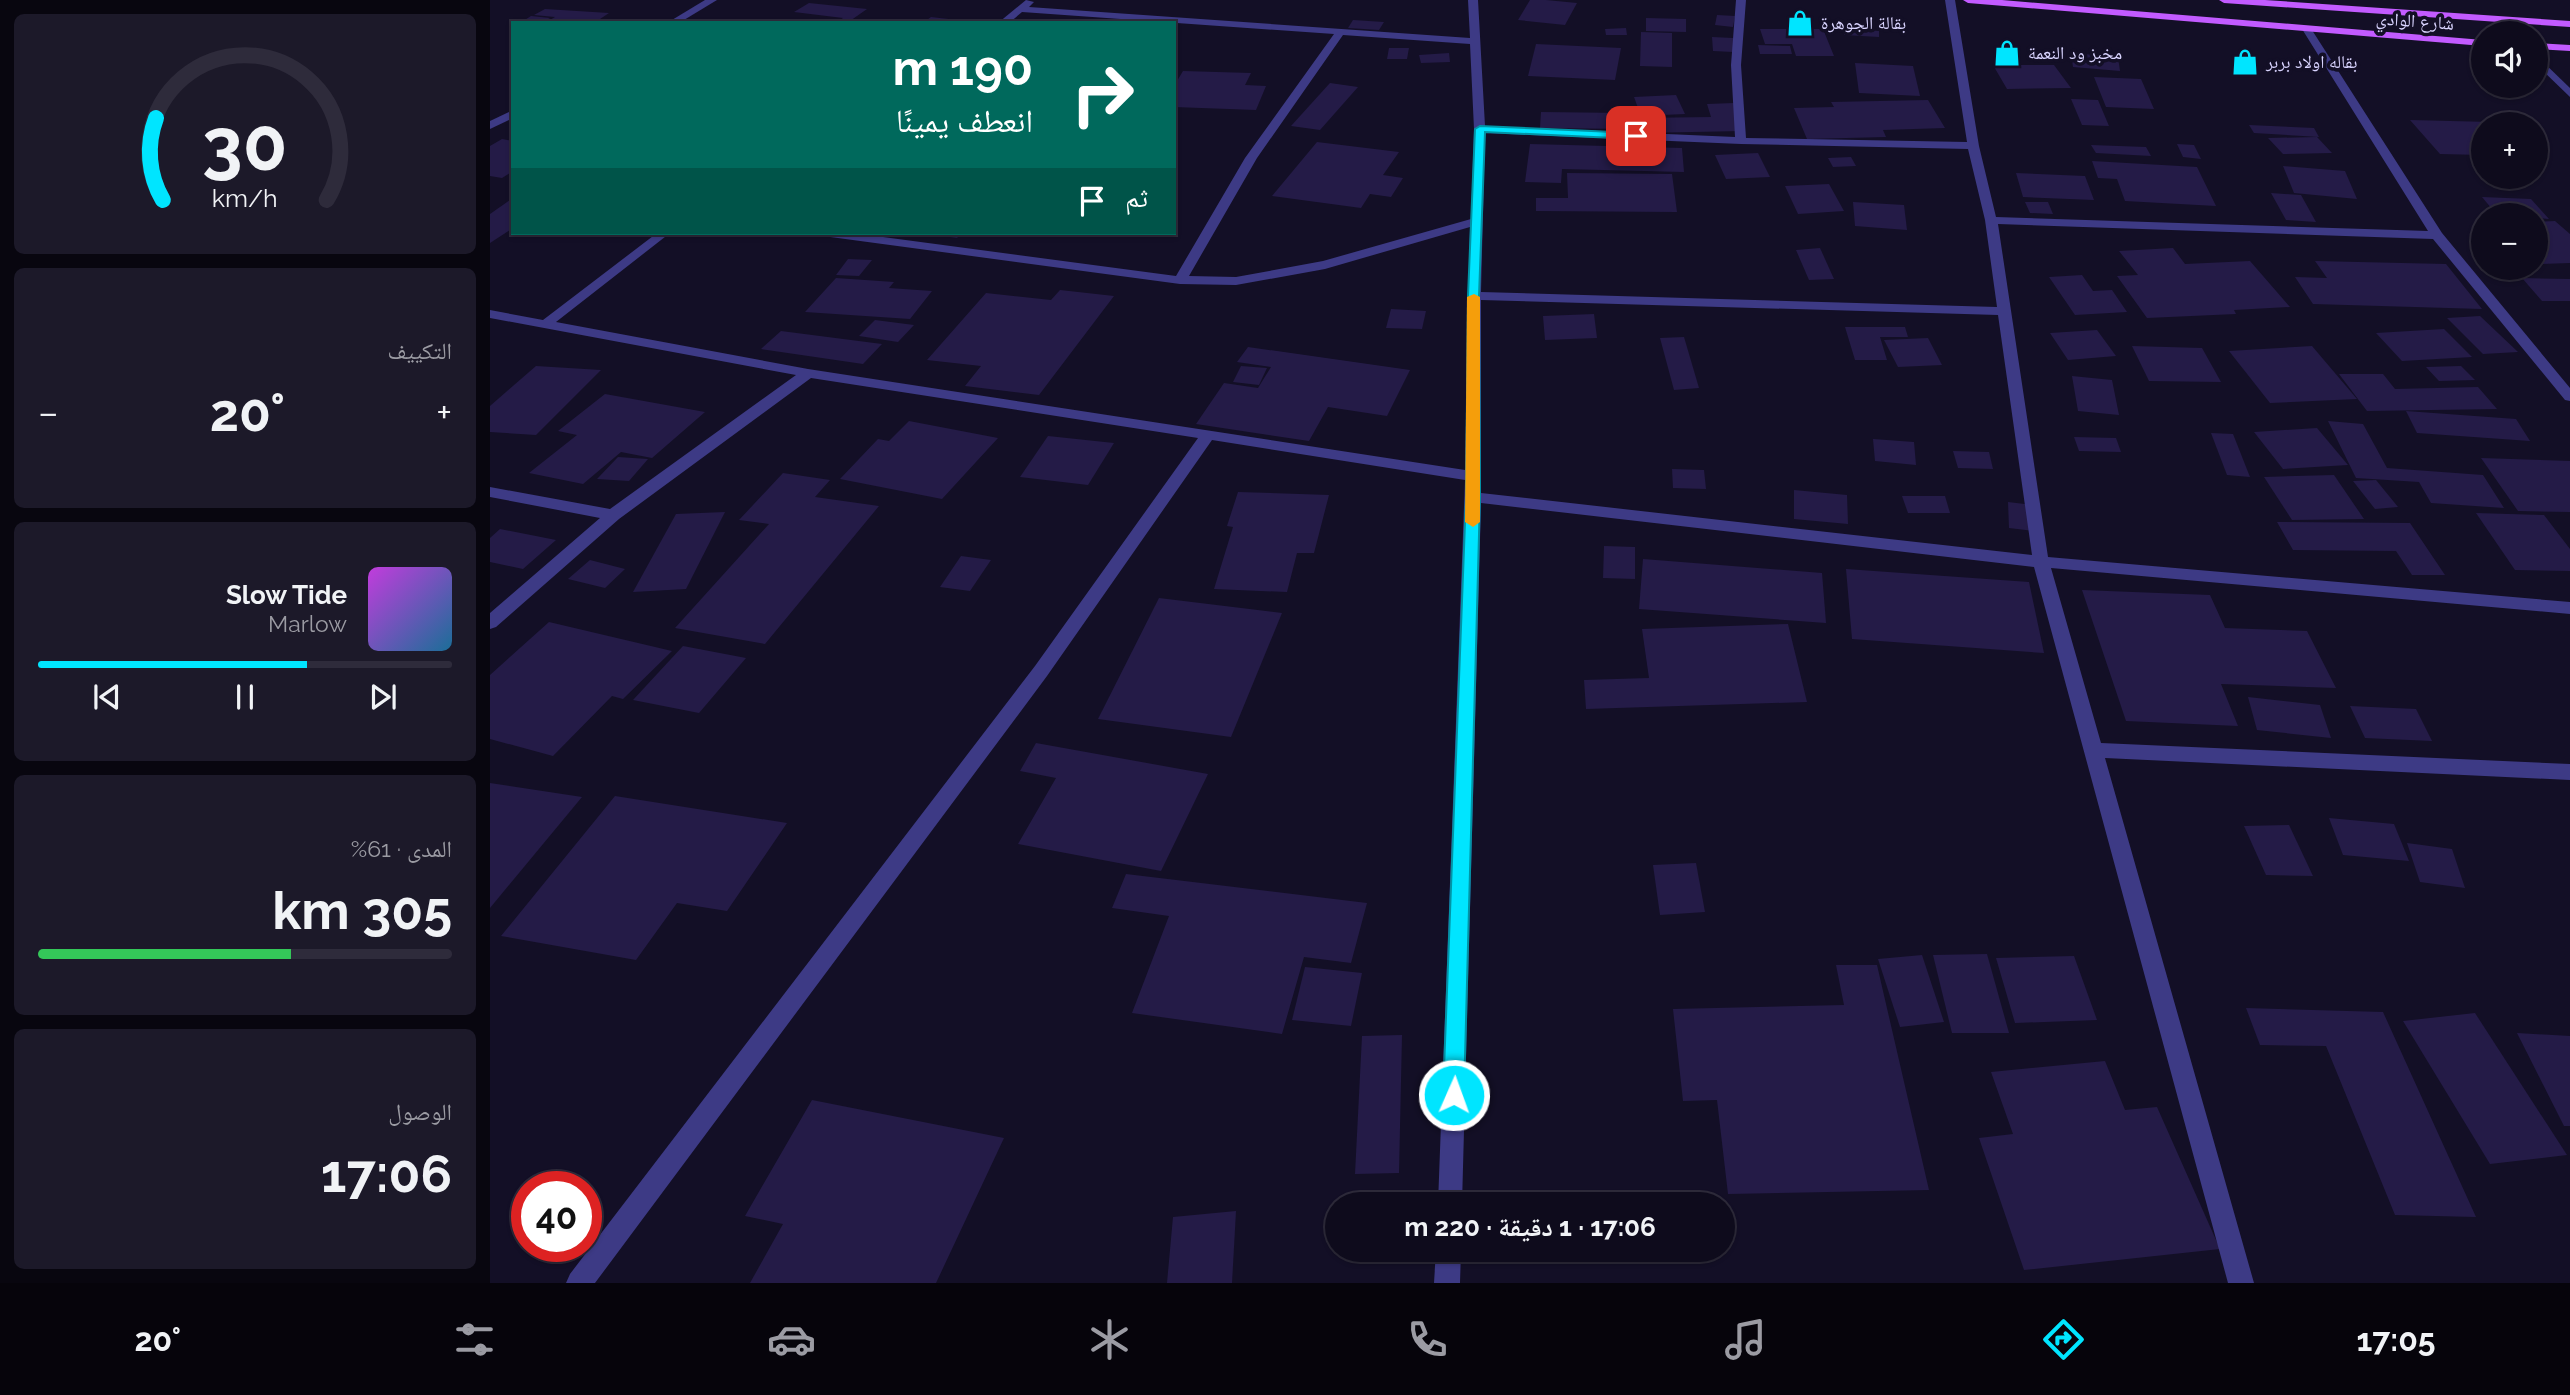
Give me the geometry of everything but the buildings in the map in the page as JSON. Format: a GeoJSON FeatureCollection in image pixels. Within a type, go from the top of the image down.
{"type":"FeatureCollection","features":[{"type":"Feature","properties":{"kind":"main road","name":"شارع الوادي"},"geometry":{"type":"LineString","coordinates":[[1968,0],[2471,42]]}},
{"type":"Feature","properties":{"kind":"main road","name":"شارع الوادي"},"geometry":{"type":"LineString","coordinates":[[2224,0],[2329,4],[2570,24]]}},
{"type":"Feature","properties":{"kind":"main road"},"geometry":{"type":"LineString","coordinates":[[2548,47],[2570,48]]}},
{"type":"Feature","properties":{"kind":"street"},"geometry":{"type":"LineString","coordinates":[[675,21],[712,0]]}},
{"type":"Feature","properties":{"kind":"street"},"geometry":{"type":"LineString","coordinates":[[1005,21],[1031,0]]}},
{"type":"Feature","properties":{"kind":"street"},"geometry":{"type":"LineString","coordinates":[[1450,1192],[1473,497],[1474,296],[1480,129],[1473,0]]}},
{"type":"Feature","properties":{"kind":"street"},"geometry":{"type":"LineString","coordinates":[[1741,0],[1736,65],[1741,141]]}},
{"type":"Feature","properties":{"kind":"street"},"geometry":{"type":"LineString","coordinates":[[1950,0],[1973,146],[1991,220],[2041,562],[2241,1283]]}},
{"type":"Feature","properties":{"kind":"street"},"geometry":{"type":"LineString","coordinates":[[1020,9],[1474,41]]}},
{"type":"Feature","properties":{"kind":"street"},"geometry":{"type":"LineString","coordinates":[[2307,30],[2437,235],[2567,390]]}},
{"type":"Feature","properties":{"kind":"street"},"geometry":{"type":"LineString","coordinates":[[1180,279],[1251,158],[1340,32]]}},
{"type":"Feature","properties":{"kind":"street"},"geometry":{"type":"LineString","coordinates":[[2548,71],[2570,94]]}},
{"type":"Feature","properties":{"kind":"street"},"geometry":{"type":"LineString","coordinates":[[490,126],[509,117]]}},
{"type":"Feature","properties":{"kind":"street"},"geometry":{"type":"LineString","coordinates":[[1480,129],[1741,141],[1973,146]]}},
{"type":"Feature","properties":{"kind":"street"},"geometry":{"type":"LineString","coordinates":[[1991,220],[2437,235]]}},
{"type":"Feature","properties":{"kind":"street"},"geometry":{"type":"LineString","coordinates":[[842,235],[1180,279],[1236,281],[1325,265],[1476,221]]}},
{"type":"Feature","properties":{"kind":"street"},"geometry":{"type":"LineString","coordinates":[[547,323],[660,235]]}},
{"type":"Feature","properties":{"kind":"street"},"geometry":{"type":"LineString","coordinates":[[1474,296],[2005,311]]}},
{"type":"Feature","properties":{"kind":"street"},"geometry":{"type":"LineString","coordinates":[[490,314],[808,373],[1473,475]]}},
{"type":"Feature","properties":{"kind":"street"},"geometry":{"type":"LineString","coordinates":[[490,623],[613,515],[808,373]]}},
{"type":"Feature","properties":{"kind":"street"},"geometry":{"type":"LineString","coordinates":[[579,1283],[1041,671],[1209,434]]}},
{"type":"Feature","properties":{"kind":"street"},"geometry":{"type":"LineString","coordinates":[[490,492],[613,515]]}},
{"type":"Feature","properties":{"kind":"street"},"geometry":{"type":"LineString","coordinates":[[1473,497],[2041,562],[2570,608]]}},
{"type":"Feature","properties":{"kind":"street"},"geometry":{"type":"LineString","coordinates":[[2094,750],[2570,772]]}},
{"type":"Feature","properties":{"kind":"street"},"geometry":{"type":"LineString","coordinates":[[1447,1283],[1448,1262]]}},
{"type":"Feature","properties":{"kind":"slow traffic"},"geometry":{"type":"LineString","coordinates":[[1473,522],[1474,297]]}},
{"type":"Feature","properties":{"kind":"place","name":"بقالة الجوهرة"},"geometry":{"type":"Point","coordinates":[1800,23]}},
{"type":"Feature","properties":{"kind":"place","name":"مخبز ود النعمة"},"geometry":{"type":"Point","coordinates":[2007,53]}},
{"type":"Feature","properties":{"kind":"place","name":"بقاله اولاد بربر"},"geometry":{"type":"Point","coordinates":[2245,62]}},
{"type":"Feature","properties":{"kind":"route"},"geometry":{"type":"LineString","coordinates":[[1454,1095],[1473,497],[1474,296],[1480,129],[1636,136]]}}]}
